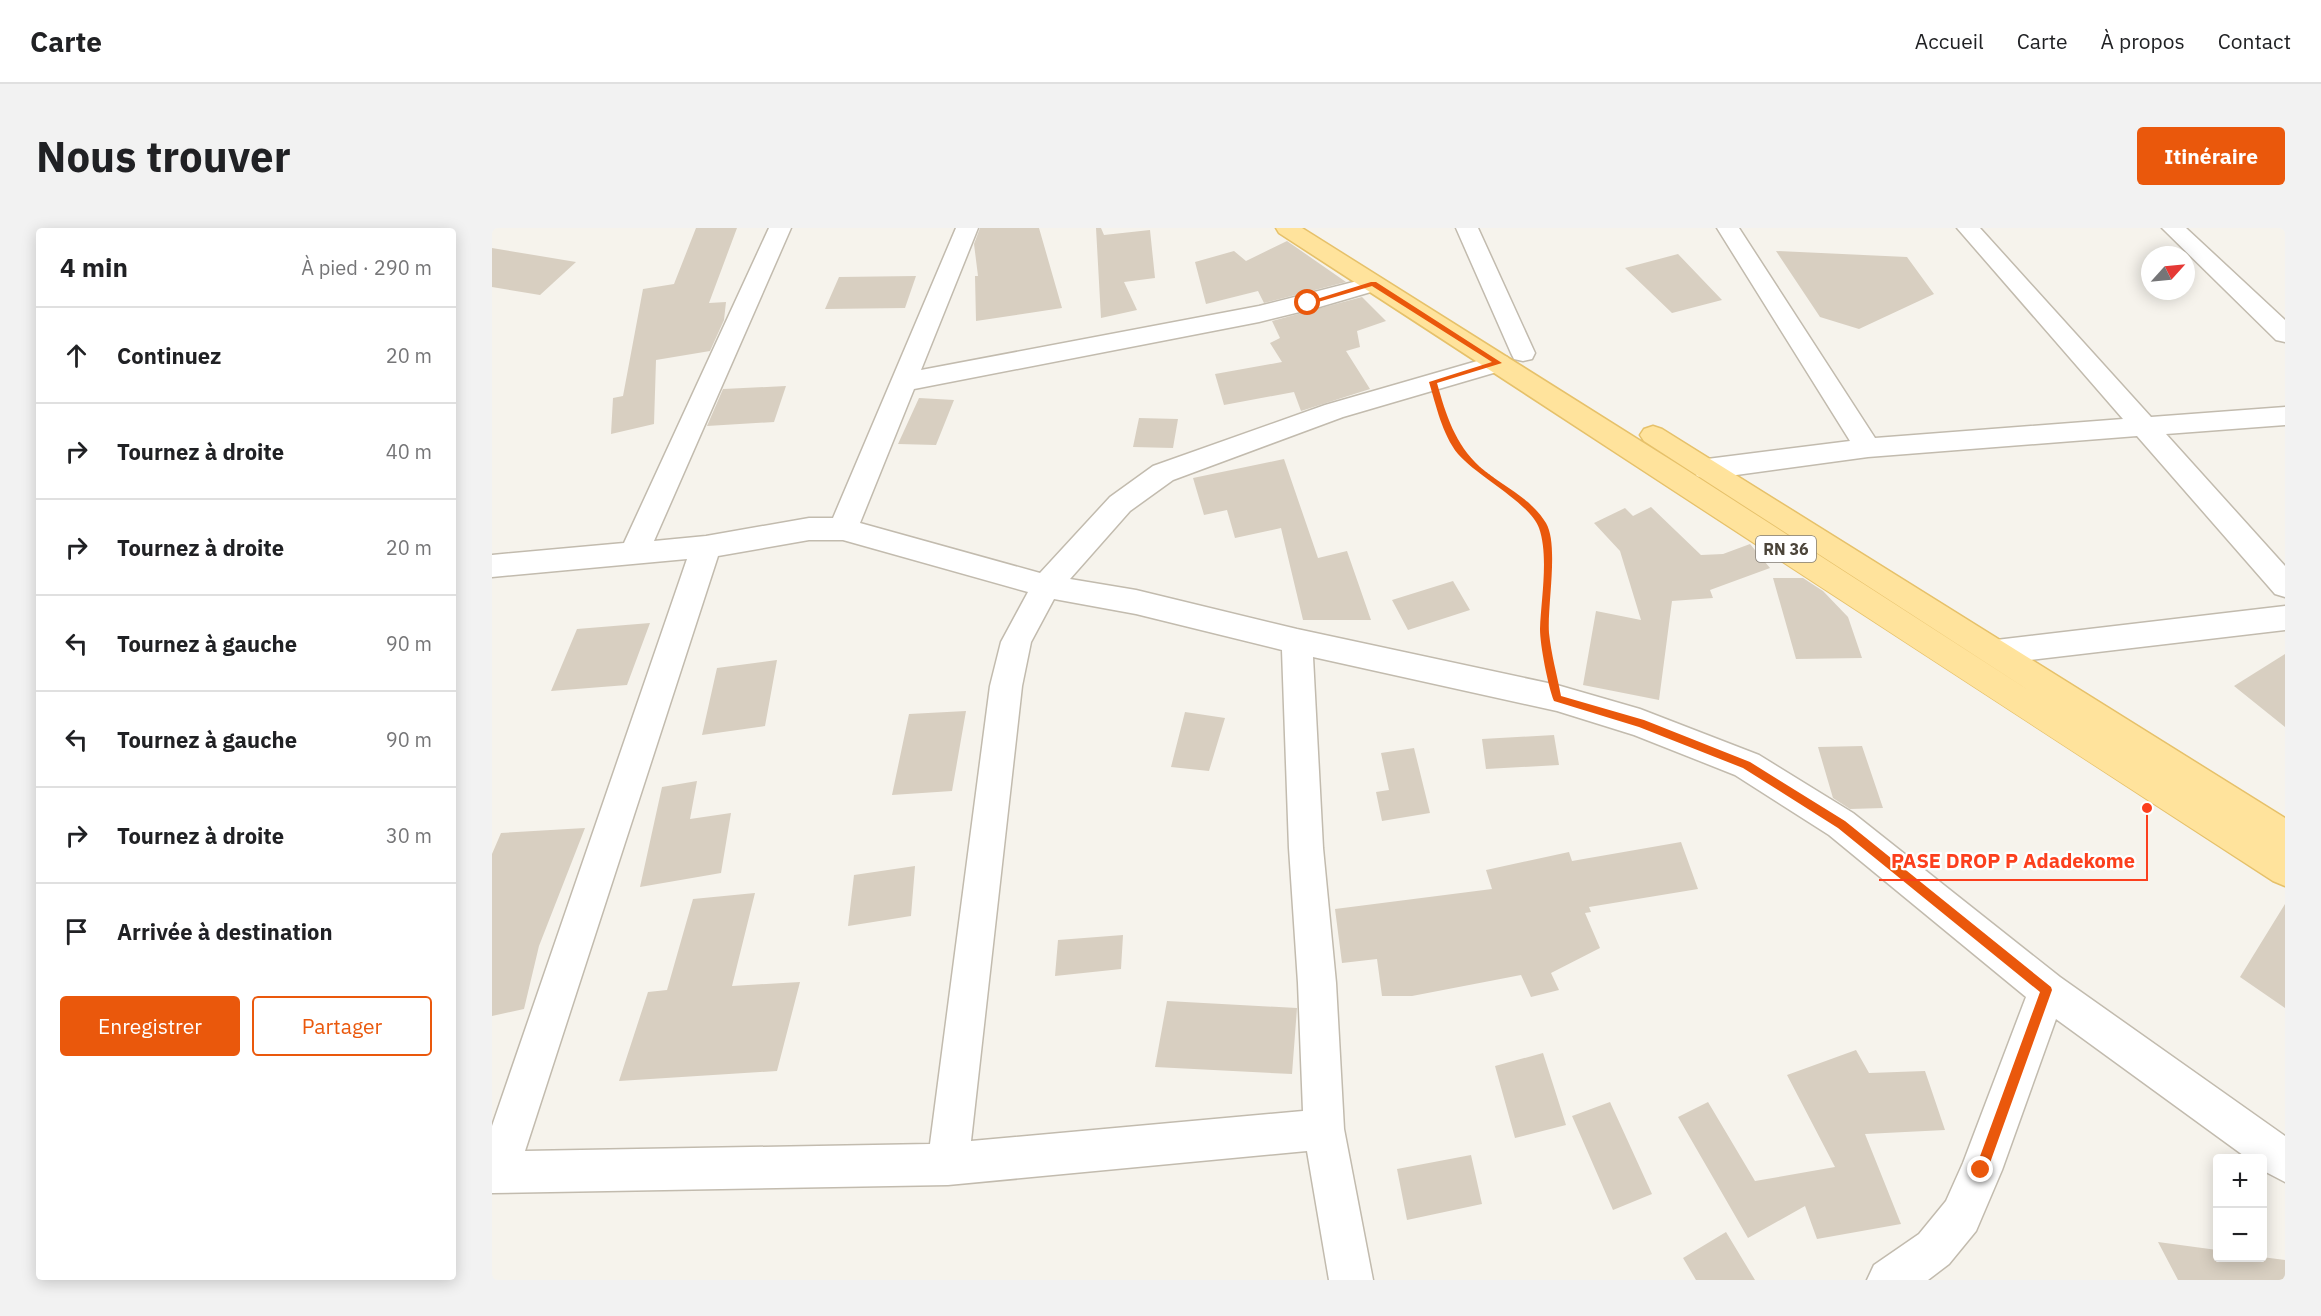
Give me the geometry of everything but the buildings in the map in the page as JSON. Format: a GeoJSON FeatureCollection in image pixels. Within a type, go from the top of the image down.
{"type":"FeatureCollection","features":[{"type":"Feature","properties":{"kind":"main road","name":"RN 36"},"geometry":{"type":"LineString","coordinates":[[1287,228],[1373,284],[1510,358],[1707,470],[2285,837]]}},
{"type":"Feature","properties":{"kind":"main road","name":"RN 36"},"geometry":{"type":"LineString","coordinates":[[1324,228],[1510,358],[1960,663],[2285,870]]}},
{"type":"Feature","properties":{"kind":"street"},"geometry":{"type":"LineString","coordinates":[[633,555],[780,228]]}},
{"type":"Feature","properties":{"kind":"street"},"geometry":{"type":"LineString","coordinates":[[843,529],[967,228]]}},
{"type":"Feature","properties":{"kind":"street"},"geometry":{"type":"LineString","coordinates":[[948,1164],[1006,686],[1016,642],[1046,586],[1120,504],[1163,473],[1334,411],[1510,358],[1467,228]]}},
{"type":"Feature","properties":{"kind":"street"},"geometry":{"type":"LineString","coordinates":[[1728,228],[1868,448]]}},
{"type":"Feature","properties":{"kind":"street"},"geometry":{"type":"LineString","coordinates":[[1968,228],[2285,586]]}},
{"type":"Feature","properties":{"kind":"street"},"geometry":{"type":"LineString","coordinates":[[2173,228],[2285,334]]}},
{"type":"Feature","properties":{"kind":"street"},"geometry":{"type":"LineString","coordinates":[[904,382],[1259,314],[1308,303],[1373,284]]}},
{"type":"Feature","properties":{"kind":"street"},"geometry":{"type":"LineString","coordinates":[[1707,470],[1868,448],[2285,416]]}},
{"type":"Feature","properties":{"kind":"street"},"geometry":{"type":"LineString","coordinates":[[492,566],[633,555],[706,547],[809,529],[843,529],[1046,586],[1136,602],[1297,641],[1557,698],[1640,723],[1747,765],[1841,824],[2047,990],[2285,1161]]}},
{"type":"Feature","properties":{"kind":"street"},"geometry":{"type":"LineString","coordinates":[[706,547],[495,1172],[948,1164],[1324,1129]]}},
{"type":"Feature","properties":{"kind":"street"},"geometry":{"type":"LineString","coordinates":[[1996,652],[2285,618]]}},
{"type":"Feature","properties":{"kind":"street"},"geometry":{"type":"LineString","coordinates":[[1297,641],[1306,848],[1317,983],[1324,1129],[1351,1280]]}},
{"type":"Feature","properties":{"kind":"street"},"geometry":{"type":"LineString","coordinates":[[1889,1280],[1934,1249],[1961,1216],[1981,1170],[2047,990]]}},
{"type":"Feature","properties":{"kind":"path"},"geometry":{"type":"LineString","coordinates":[[1432,382],[1445,422],[1460,450],[1478,470],[1528,506],[1543,526],[1547,559],[1544,632],[1557,698]]}},
{"type":"Feature","properties":{"kind":"place","name":"PASE DROP P Adadekome"},"geometry":{"type":"Point","coordinates":[2147,808]}},
{"type":"Feature","properties":{"kind":"route"},"geometry":{"type":"LineString","coordinates":[[1308,303],[1373,284],[1498,363],[1432,382],[1445,422],[1460,450],[1478,470],[1528,506],[1543,526],[1547,559],[1544,632],[1557,698],[1640,723],[1747,765],[1841,824],[2047,990],[1981,1170]]}}]}
